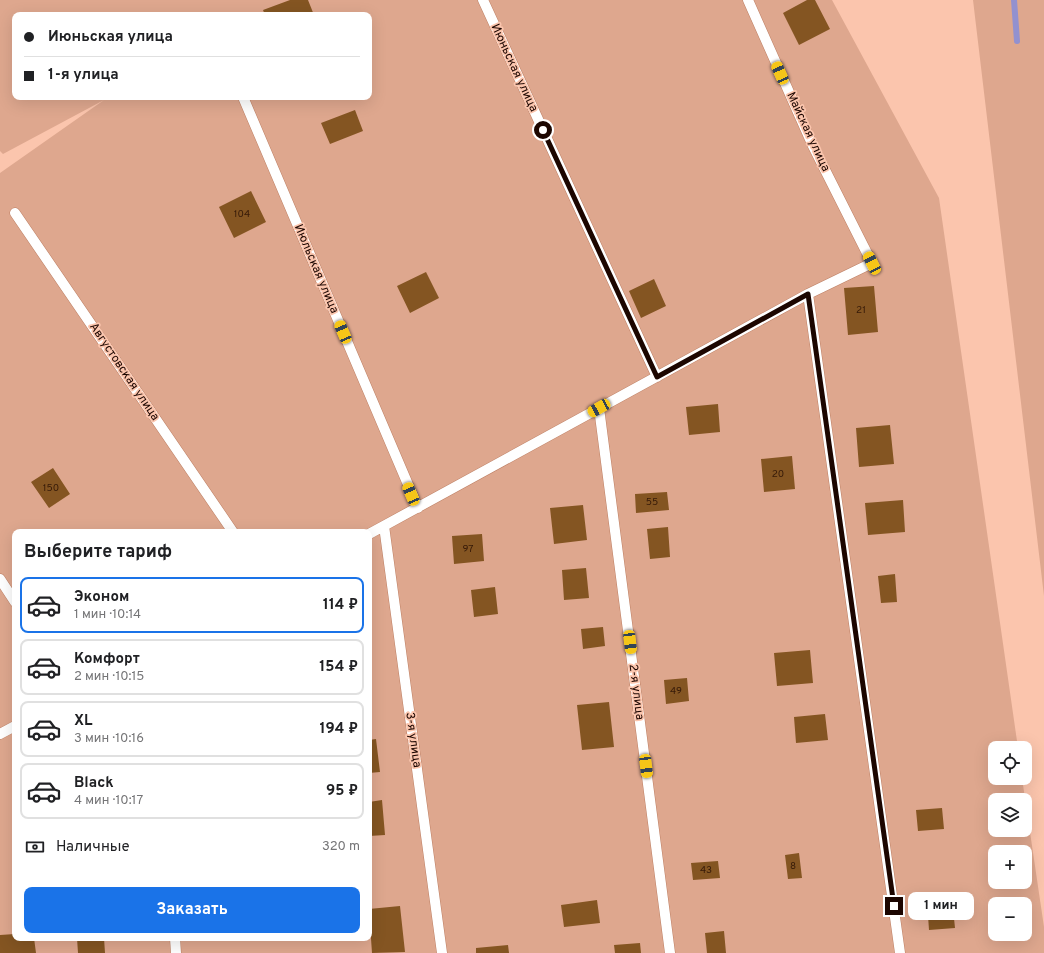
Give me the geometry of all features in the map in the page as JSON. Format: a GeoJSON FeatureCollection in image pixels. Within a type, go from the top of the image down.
{"type":"FeatureCollection","features":[{"type":"Feature","properties":{"kind":"lane","name":"Июньская улица"},"geometry":{"type":"LineString","coordinates":[[483,0],[657,377]]}},
{"type":"Feature","properties":{"kind":"lane","name":"Майская улица"},"geometry":{"type":"LineString","coordinates":[[748,0],[813,146],[872,263],[808,294]]}},
{"type":"Feature","properties":{"kind":"lane","name":"Июльская улица"},"geometry":{"type":"LineString","coordinates":[[244,100],[418,508]]}},
{"type":"Feature","properties":{"kind":"lane","name":"Августовская улица"},"geometry":{"type":"LineString","coordinates":[[15,213],[231,529]]}},
{"type":"Feature","properties":{"kind":"lane"},"geometry":{"type":"LineString","coordinates":[[372,532],[808,294],[900,953]]}},
{"type":"Feature","properties":{"kind":"lane","name":"2-я улица"},"geometry":{"type":"LineString","coordinates":[[599,408],[670,953]]}},
{"type":"Feature","properties":{"kind":"lane","name":"3-я улица"},"geometry":{"type":"LineString","coordinates":[[384,526],[442,953]]}},
{"type":"Feature","properties":{"kind":"lane"},"geometry":{"type":"LineString","coordinates":[[0,579],[12,597]]}},
{"type":"Feature","properties":{"kind":"lane"},"geometry":{"type":"LineString","coordinates":[[0,734],[12,728]]}},
{"type":"Feature","properties":{"kind":"lane"},"geometry":{"type":"LineString","coordinates":[[175,941],[176,953]]}},
{"type":"Feature","properties":{"kind":"shaded area"},"geometry":{"type":"Polygon","coordinates":[[[0,0],[832,0],[939,198],[1017,741],[988,741],[988,785],[1023,785],[1024,793],[988,793],[988,837],[1031,837],[1032,845],[988,845],[988,889],[1032,889],[1032,846],[1044,927],[1044,953],[0,953],[0,173],[104,100],[3,154],[0,151],[0,0]]]}},
{"type":"Feature","properties":{"kind":"shaded area"},"geometry":{"type":"Polygon","coordinates":[[[973,0],[1044,0],[1044,596],[973,0]]]}},
{"type":"Feature","properties":{"kind":"building"},"geometry":{"type":"Polygon","coordinates":[[[290,0],[308,0],[313,12],[264,12],[263,10],[290,0]]]}},
{"type":"Feature","properties":{"kind":"building"},"geometry":{"type":"Polygon","coordinates":[[[807,0],[815,0],[830,29],[799,45],[783,13],[807,0]]]}},
{"type":"Feature","properties":{"kind":"building"},"geometry":{"type":"Polygon","coordinates":[[[355,110],[363,131],[330,144],[321,123],[355,110]]]}},
{"type":"Feature","properties":{"kind":"building"},"geometry":{"type":"Polygon","coordinates":[[[251,191],[266,222],[234,238],[219,207],[251,191]]]}},
{"type":"Feature","properties":{"kind":"building"},"geometry":{"type":"Polygon","coordinates":[[[426,272],[439,298],[410,313],[397,286],[426,272]]]}},
{"type":"Feature","properties":{"kind":"building"},"geometry":{"type":"Polygon","coordinates":[[[654,279],[666,306],[641,318],[629,291],[654,279]]]}},
{"type":"Feature","properties":{"kind":"building"},"geometry":{"type":"Polygon","coordinates":[[[874,286],[878,332],[848,335],[844,288],[874,286]]]}},
{"type":"Feature","properties":{"kind":"building"},"geometry":{"type":"Polygon","coordinates":[[[718,404],[720,432],[689,435],[686,407],[718,404]]]}},
{"type":"Feature","properties":{"kind":"building"},"geometry":{"type":"Polygon","coordinates":[[[890,425],[894,464],[859,467],[856,428],[890,425]]]}},
{"type":"Feature","properties":{"kind":"building"},"geometry":{"type":"Polygon","coordinates":[[[792,456],[795,489],[764,492],[761,459],[792,456]]]}},
{"type":"Feature","properties":{"kind":"building"},"geometry":{"type":"Polygon","coordinates":[[[53,468],[70,494],[49,508],[31,482],[53,468]]]}},
{"type":"Feature","properties":{"kind":"building"},"geometry":{"type":"Polygon","coordinates":[[[667,492],[669,510],[636,513],[635,494],[667,492]]]}},
{"type":"Feature","properties":{"kind":"building"},"geometry":{"type":"Polygon","coordinates":[[[903,500],[905,532],[868,535],[865,503],[903,500]]]}},
{"type":"Feature","properties":{"kind":"building"},"geometry":{"type":"Polygon","coordinates":[[[583,505],[587,540],[554,544],[550,508],[583,505]]]}},
{"type":"Feature","properties":{"kind":"building"},"geometry":{"type":"Polygon","coordinates":[[[668,527],[670,557],[650,559],[647,529],[668,527]]]}},
{"type":"Feature","properties":{"kind":"building"},"geometry":{"type":"Polygon","coordinates":[[[482,534],[484,561],[454,564],[452,536],[482,534]]]}},
{"type":"Feature","properties":{"kind":"building"},"geometry":{"type":"Polygon","coordinates":[[[586,568],[589,598],[564,600],[562,570],[586,568]]]}},
{"type":"Feature","properties":{"kind":"building"},"geometry":{"type":"Polygon","coordinates":[[[895,574],[897,602],[881,603],[878,576],[895,574]]]}},
{"type":"Feature","properties":{"kind":"building"},"geometry":{"type":"Polygon","coordinates":[[[495,587],[498,614],[474,617],[471,590],[495,587]]]}},
{"type":"Feature","properties":{"kind":"building"},"geometry":{"type":"Polygon","coordinates":[[[603,627],[605,646],[583,649],[581,629],[603,627]]]}},
{"type":"Feature","properties":{"kind":"building"},"geometry":{"type":"Polygon","coordinates":[[[810,650],[813,683],[777,686],[774,653],[810,650]]]}},
{"type":"Feature","properties":{"kind":"building"},"geometry":{"type":"Polygon","coordinates":[[[687,678],[689,701],[666,704],[664,680],[687,678]]]}},
{"type":"Feature","properties":{"kind":"building"},"geometry":{"type":"Polygon","coordinates":[[[609,702],[614,747],[582,750],[577,705],[609,702]]]}},
{"type":"Feature","properties":{"kind":"building"},"geometry":{"type":"Polygon","coordinates":[[[825,714],[828,740],[796,743],[794,717],[825,714]]]}},
{"type":"Feature","properties":{"kind":"building"},"geometry":{"type":"Polygon","coordinates":[[[376,739],[380,772],[372,773],[372,740],[376,739]]]}},
{"type":"Feature","properties":{"kind":"building"},"geometry":{"type":"Polygon","coordinates":[[[382,800],[385,835],[372,836],[372,802],[382,800]]]}},
{"type":"Feature","properties":{"kind":"building"},"geometry":{"type":"Polygon","coordinates":[[[942,808],[944,829],[918,831],[916,810],[942,808]]]}},
{"type":"Feature","properties":{"kind":"building"},"geometry":{"type":"Polygon","coordinates":[[[799,853],[802,878],[788,879],[785,855],[799,853]]]}},
{"type":"Feature","properties":{"kind":"building"},"geometry":{"type":"Polygon","coordinates":[[[718,861],[720,878],[693,880],[691,863],[718,861]]]}},
{"type":"Feature","properties":{"kind":"building"},"geometry":{"type":"Polygon","coordinates":[[[952,899],[955,928],[929,930],[927,901],[952,899]]]}},
{"type":"Feature","properties":{"kind":"building"},"geometry":{"type":"Polygon","coordinates":[[[597,900],[600,923],[564,927],[561,905],[597,900]]]}},
{"type":"Feature","properties":{"kind":"building"},"geometry":{"type":"Polygon","coordinates":[[[400,906],[405,952],[372,953],[372,909],[400,906]]]}},
{"type":"Feature","properties":{"kind":"building"},"geometry":{"type":"Polygon","coordinates":[[[724,931],[726,953],[707,953],[705,933],[724,931]]]}},
{"type":"Feature","properties":{"kind":"building"},"geometry":{"type":"Polygon","coordinates":[[[12,934],[12,941],[34,941],[36,953],[0,953],[0,935],[12,934]]]}},
{"type":"Feature","properties":{"kind":"building"},"geometry":{"type":"Polygon","coordinates":[[[77,941],[104,941],[105,953],[78,953],[77,941]]]}},
{"type":"Feature","properties":{"kind":"building"},"geometry":{"type":"Polygon","coordinates":[[[640,943],[641,953],[615,953],[614,945],[640,943]]]}},
{"type":"Feature","properties":{"kind":"building"},"geometry":{"type":"Polygon","coordinates":[[[508,945],[509,953],[476,953],[476,948],[508,945]]]}},
{"type":"Feature","properties":{"kind":"waterway"},"geometry":{"type":"LineString","coordinates":[[1014,0],[1017,41]]}},
{"type":"Feature","properties":{"kind":"route"},"geometry":{"type":"LineString","coordinates":[[543,130],[657,377],[808,294],[894,906]]}}]}
